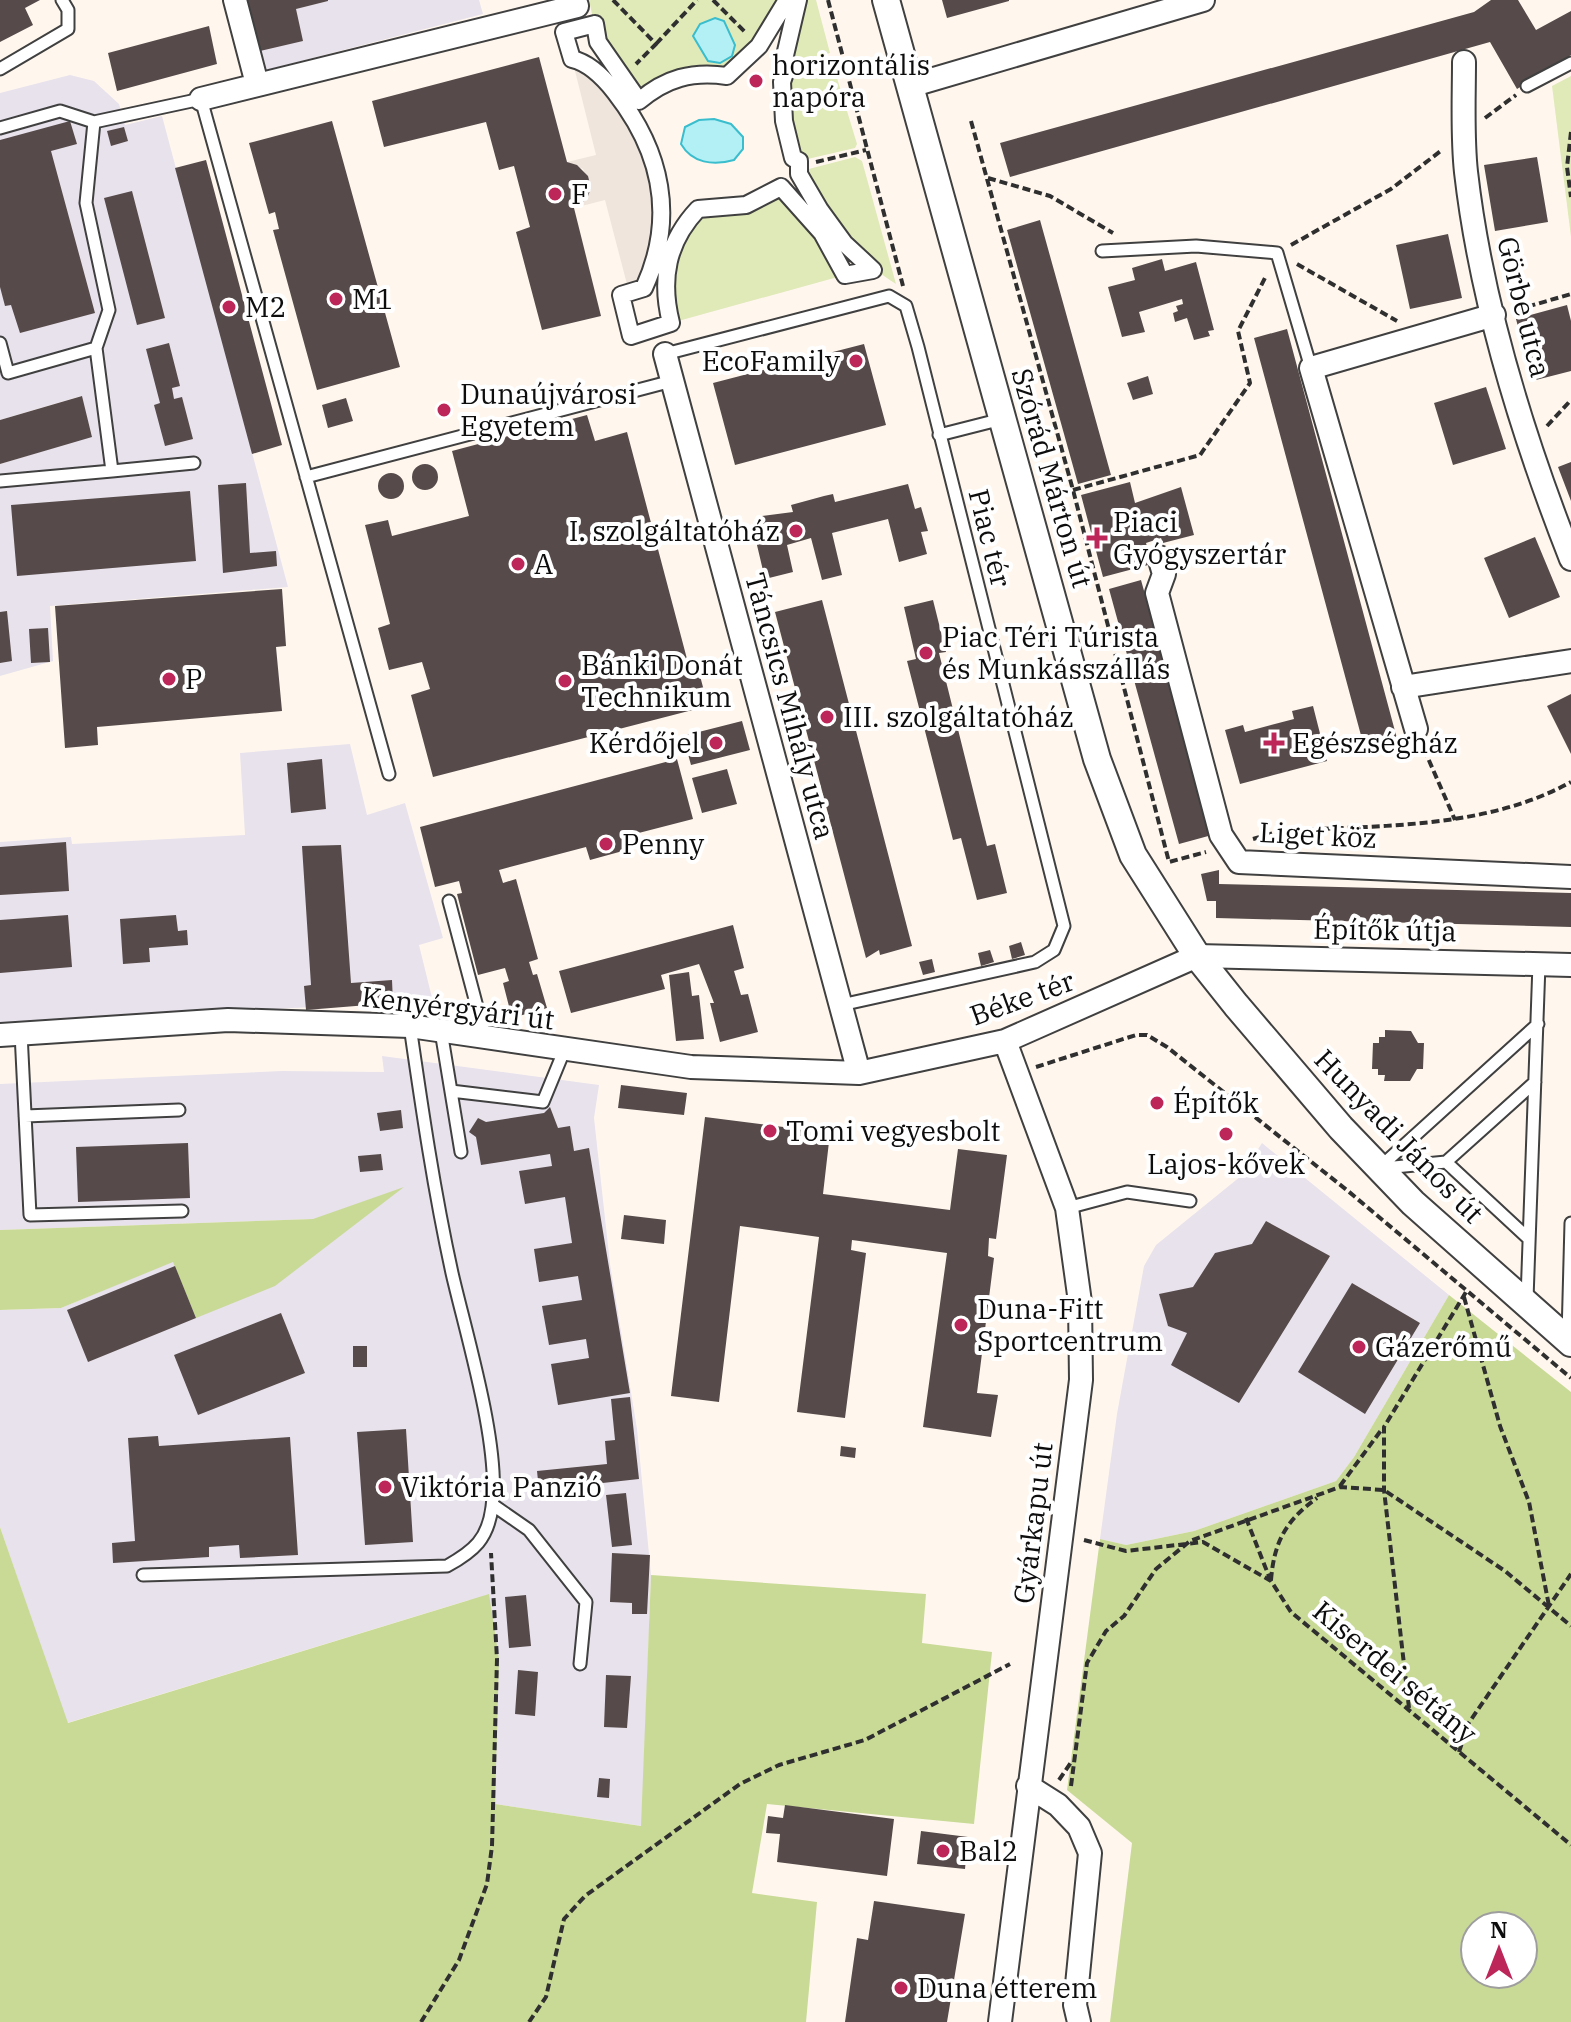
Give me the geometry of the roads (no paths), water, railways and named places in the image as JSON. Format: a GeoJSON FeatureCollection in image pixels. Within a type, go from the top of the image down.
{"type":"FeatureCollection","features":[{"type":"Feature","properties":{"kind":"street"},"geometry":{"type":"LineString","coordinates":[[235,0],[257,84]]}},
{"type":"Feature","properties":{"kind":"street"},"geometry":{"type":"LineString","coordinates":[[787,0],[759,46],[727,76],[691,74],[672,79],[639,101],[598,42],[595,24],[564,32],[572,59],[593,70],[608,84],[632,117],[647,142],[659,185],[662,229],[654,266],[644,288],[621,295],[631,336],[671,323],[665,276],[676,235],[698,209],[746,205],[781,187],[822,233],[845,275],[873,270],[844,243],[820,210],[799,174],[800,165],[793,158],[784,121],[782,82],[786,72],[783,64],[798,0]]}},
{"type":"Feature","properties":{"kind":"street","name":"Szórád Márton út"},"geometry":{"type":"LineString","coordinates":[[886,0],[1115,815],[1133,855],[1197,956]]}},
{"type":"Feature","properties":{"kind":"street"},"geometry":{"type":"LineString","coordinates":[[910,86],[1203,0]]}},
{"type":"Feature","properties":{"kind":"street"},"geometry":{"type":"LineString","coordinates":[[201,99],[576,3]]}},
{"type":"Feature","properties":{"kind":"street","name":"Görbe utca"},"geometry":{"type":"LineString","coordinates":[[1464,62],[1464,133],[1474,229],[1522,415],[1571,559]]}},
{"type":"Feature","properties":{"kind":"street"},"geometry":{"type":"LineString","coordinates":[[1416,729],[1311,368],[1494,315]]}},
{"type":"Feature","properties":{"kind":"street","name":"Táncsics Mihály utca"},"geometry":{"type":"LineString","coordinates":[[665,354],[859,1073]]}},
{"type":"Feature","properties":{"kind":"street","name":"Liget köz"},"geometry":{"type":"LineString","coordinates":[[1159,557],[1164,574],[1157,593],[1227,846],[1239,862],[1571,877]]}},
{"type":"Feature","properties":{"kind":"street"},"geometry":{"type":"LineString","coordinates":[[1403,687],[1571,661]]}},
{"type":"Feature","properties":{"kind":"street","name":"Építők útja"},"geometry":{"type":"LineString","coordinates":[[1197,956],[1571,965]]}},
{"type":"Feature","properties":{"kind":"street","name":"Béke tér"},"geometry":{"type":"LineString","coordinates":[[859,1073],[1005,1041],[1197,956]]}},
{"type":"Feature","properties":{"kind":"street","name":"Hunyadi János út"},"geometry":{"type":"LineString","coordinates":[[1197,956],[1379,1168],[1569,1342]]}},
{"type":"Feature","properties":{"kind":"street","name":"Kenyérgyári út"},"geometry":{"type":"LineString","coordinates":[[10,1034],[228,1020],[410,1026],[564,1051],[691,1067],[859,1073]]}},
{"type":"Feature","properties":{"kind":"street","name":"Gyárkapu út"},"geometry":{"type":"LineString","coordinates":[[1001,2021],[1081,1380],[1080,1302],[1067,1208],[1005,1041]]}},
{"type":"Feature","properties":{"kind":"street"},"geometry":{"type":"LineString","coordinates":[[1028,1786],[1058,1805],[1079,1827],[1090,1853],[1075,2005],[1079,2022]]}},
{"type":"Feature","properties":{"kind":"lane"},"geometry":{"type":"LineString","coordinates":[[0,69],[68,29],[68,10],[62,0]]}},
{"type":"Feature","properties":{"kind":"lane"},"geometry":{"type":"LineString","coordinates":[[1527,86],[1571,63]]}},
{"type":"Feature","properties":{"kind":"lane"},"geometry":{"type":"LineString","coordinates":[[0,128],[60,111],[94,122],[201,99],[389,774]]}},
{"type":"Feature","properties":{"kind":"lane"},"geometry":{"type":"LineString","coordinates":[[94,122],[86,203],[109,310],[96,348],[112,471]]}},
{"type":"Feature","properties":{"kind":"lane"},"geometry":{"type":"LineString","coordinates":[[1102,251],[1196,246],[1277,253],[1311,368]]}},
{"type":"Feature","properties":{"kind":"lane","name":"Piac tér"},"geometry":{"type":"LineString","coordinates":[[665,354],[889,296],[906,306],[1064,926],[1054,950],[1035,962],[841,1005]]}},
{"type":"Feature","properties":{"kind":"lane"},"geometry":{"type":"LineString","coordinates":[[0,343],[8,373],[96,348]]}},
{"type":"Feature","properties":{"kind":"lane"},"geometry":{"type":"LineString","coordinates":[[306,477],[672,381]]}},
{"type":"Feature","properties":{"kind":"lane"},"geometry":{"type":"LineString","coordinates":[[939,435],[1002,419]]}},
{"type":"Feature","properties":{"kind":"lane"},"geometry":{"type":"LineString","coordinates":[[0,481],[194,463]]}},
{"type":"Feature","properties":{"kind":"lane"},"geometry":{"type":"LineString","coordinates":[[449,901],[485,1037]]}},
{"type":"Feature","properties":{"kind":"lane"},"geometry":{"type":"LineString","coordinates":[[1527,1305],[1539,964]]}},
{"type":"Feature","properties":{"kind":"lane"},"geometry":{"type":"LineString","coordinates":[[1379,1168],[1538,1024]]}},
{"type":"Feature","properties":{"kind":"lane"},"geometry":{"type":"LineString","coordinates":[[143,1575],[447,1566],[474,1550],[488,1526],[493,1505],[487,1431],[430,1174],[410,1026]]}},
{"type":"Feature","properties":{"kind":"lane"},"geometry":{"type":"LineString","coordinates":[[441,1031],[461,1152]]}},
{"type":"Feature","properties":{"kind":"lane"},"geometry":{"type":"LineString","coordinates":[[10,1034],[25,1116],[30,1215],[182,1211]]}},
{"type":"Feature","properties":{"kind":"lane"},"geometry":{"type":"LineString","coordinates":[[451,1091],[543,1102],[564,1051]]}},
{"type":"Feature","properties":{"kind":"lane"},"geometry":{"type":"LineString","coordinates":[[1379,1168],[1446,1162],[1535,1082]]}},
{"type":"Feature","properties":{"kind":"lane"},"geometry":{"type":"LineString","coordinates":[[25,1116],[179,1110]]}},
{"type":"Feature","properties":{"kind":"lane"},"geometry":{"type":"LineString","coordinates":[[1446,1162],[1529,1239]]}},
{"type":"Feature","properties":{"kind":"lane"},"geometry":{"type":"LineString","coordinates":[[1067,1208],[1127,1192],[1190,1201]]}},
{"type":"Feature","properties":{"kind":"lane"},"geometry":{"type":"LineString","coordinates":[[1569,1342],[1571,1223]]}},
{"type":"Feature","properties":{"kind":"lane"},"geometry":{"type":"LineString","coordinates":[[493,1505],[529,1530],[586,1602],[580,1664]]}},
{"type":"Feature","properties":{"kind":"water"},"geometry":{"type":"Polygon","coordinates":[[[715,18],[724,21],[735,45],[732,56],[720,63],[708,61],[693,36],[700,24],[715,18]]]}},
{"type":"Feature","properties":{"kind":"water"},"geometry":{"type":"Polygon","coordinates":[[[714,119],[731,124],[743,137],[743,149],[734,160],[718,163],[697,159],[681,144],[685,127],[699,120],[714,119]]]}},
{"type":"Feature","properties":{"kind":"place","name":"horizontális napóra"},"geometry":{"type":"Point","coordinates":[756,81]}},
{"type":"Feature","properties":{"kind":"place","name":"F"},"geometry":{"type":"Point","coordinates":[555,194]}},
{"type":"Feature","properties":{"kind":"place","name":"M1"},"geometry":{"type":"Point","coordinates":[336,299]}},
{"type":"Feature","properties":{"kind":"place","name":"M2"},"geometry":{"type":"Point","coordinates":[229,307]}},
{"type":"Feature","properties":{"kind":"place","name":"EcoFamily"},"geometry":{"type":"Point","coordinates":[856,361]}},
{"type":"Feature","properties":{"kind":"place","name":"Dunaújvárosi Egyetem"},"geometry":{"type":"Point","coordinates":[444,410]}},
{"type":"Feature","properties":{"kind":"place","name":"I. szolgáltatóház"},"geometry":{"type":"Point","coordinates":[796,531]}},
{"type":"Feature","properties":{"kind":"place","name":"Piaci Gyógyszertár"},"geometry":{"type":"Point","coordinates":[1097,538]}},
{"type":"Feature","properties":{"kind":"place","name":"A"},"geometry":{"type":"Point","coordinates":[518,564]}},
{"type":"Feature","properties":{"kind":"place","name":"Piac Téri Túrista és Munkásszállás"},"geometry":{"type":"Point","coordinates":[926,653]}},
{"type":"Feature","properties":{"kind":"place","name":"P"},"geometry":{"type":"Point","coordinates":[169,679]}},
{"type":"Feature","properties":{"kind":"place","name":"Bánki Donát Technikum"},"geometry":{"type":"Point","coordinates":[565,681]}},
{"type":"Feature","properties":{"kind":"place","name":"III. szolgáltatóház"},"geometry":{"type":"Point","coordinates":[827,717]}},
{"type":"Feature","properties":{"kind":"place","name":"Kérdőjel"},"geometry":{"type":"Point","coordinates":[716,743]}},
{"type":"Feature","properties":{"kind":"place","name":"Egészségház"},"geometry":{"type":"Point","coordinates":[1274,743]}},
{"type":"Feature","properties":{"kind":"place","name":"Penny"},"geometry":{"type":"Point","coordinates":[606,844]}},
{"type":"Feature","properties":{"kind":"place","name":"Építők"},"geometry":{"type":"Point","coordinates":[1157,1103]}},
{"type":"Feature","properties":{"kind":"place","name":"Tomi vegyesbolt"},"geometry":{"type":"Point","coordinates":[770,1131]}},
{"type":"Feature","properties":{"kind":"place","name":"Lajos-kővek"},"geometry":{"type":"Point","coordinates":[1226,1134]}},
{"type":"Feature","properties":{"kind":"place","name":"Duna-Fitt Sportcentrum"},"geometry":{"type":"Point","coordinates":[961,1325]}},
{"type":"Feature","properties":{"kind":"place","name":"Gázerőmű"},"geometry":{"type":"Point","coordinates":[1359,1347]}},
{"type":"Feature","properties":{"kind":"place","name":"Viktória Panzió"},"geometry":{"type":"Point","coordinates":[385,1487]}},
{"type":"Feature","properties":{"kind":"place","name":"Bal2"},"geometry":{"type":"Point","coordinates":[943,1851]}},
{"type":"Feature","properties":{"kind":"place","name":"Duna étterem"},"geometry":{"type":"Point","coordinates":[901,1988]}}]}
